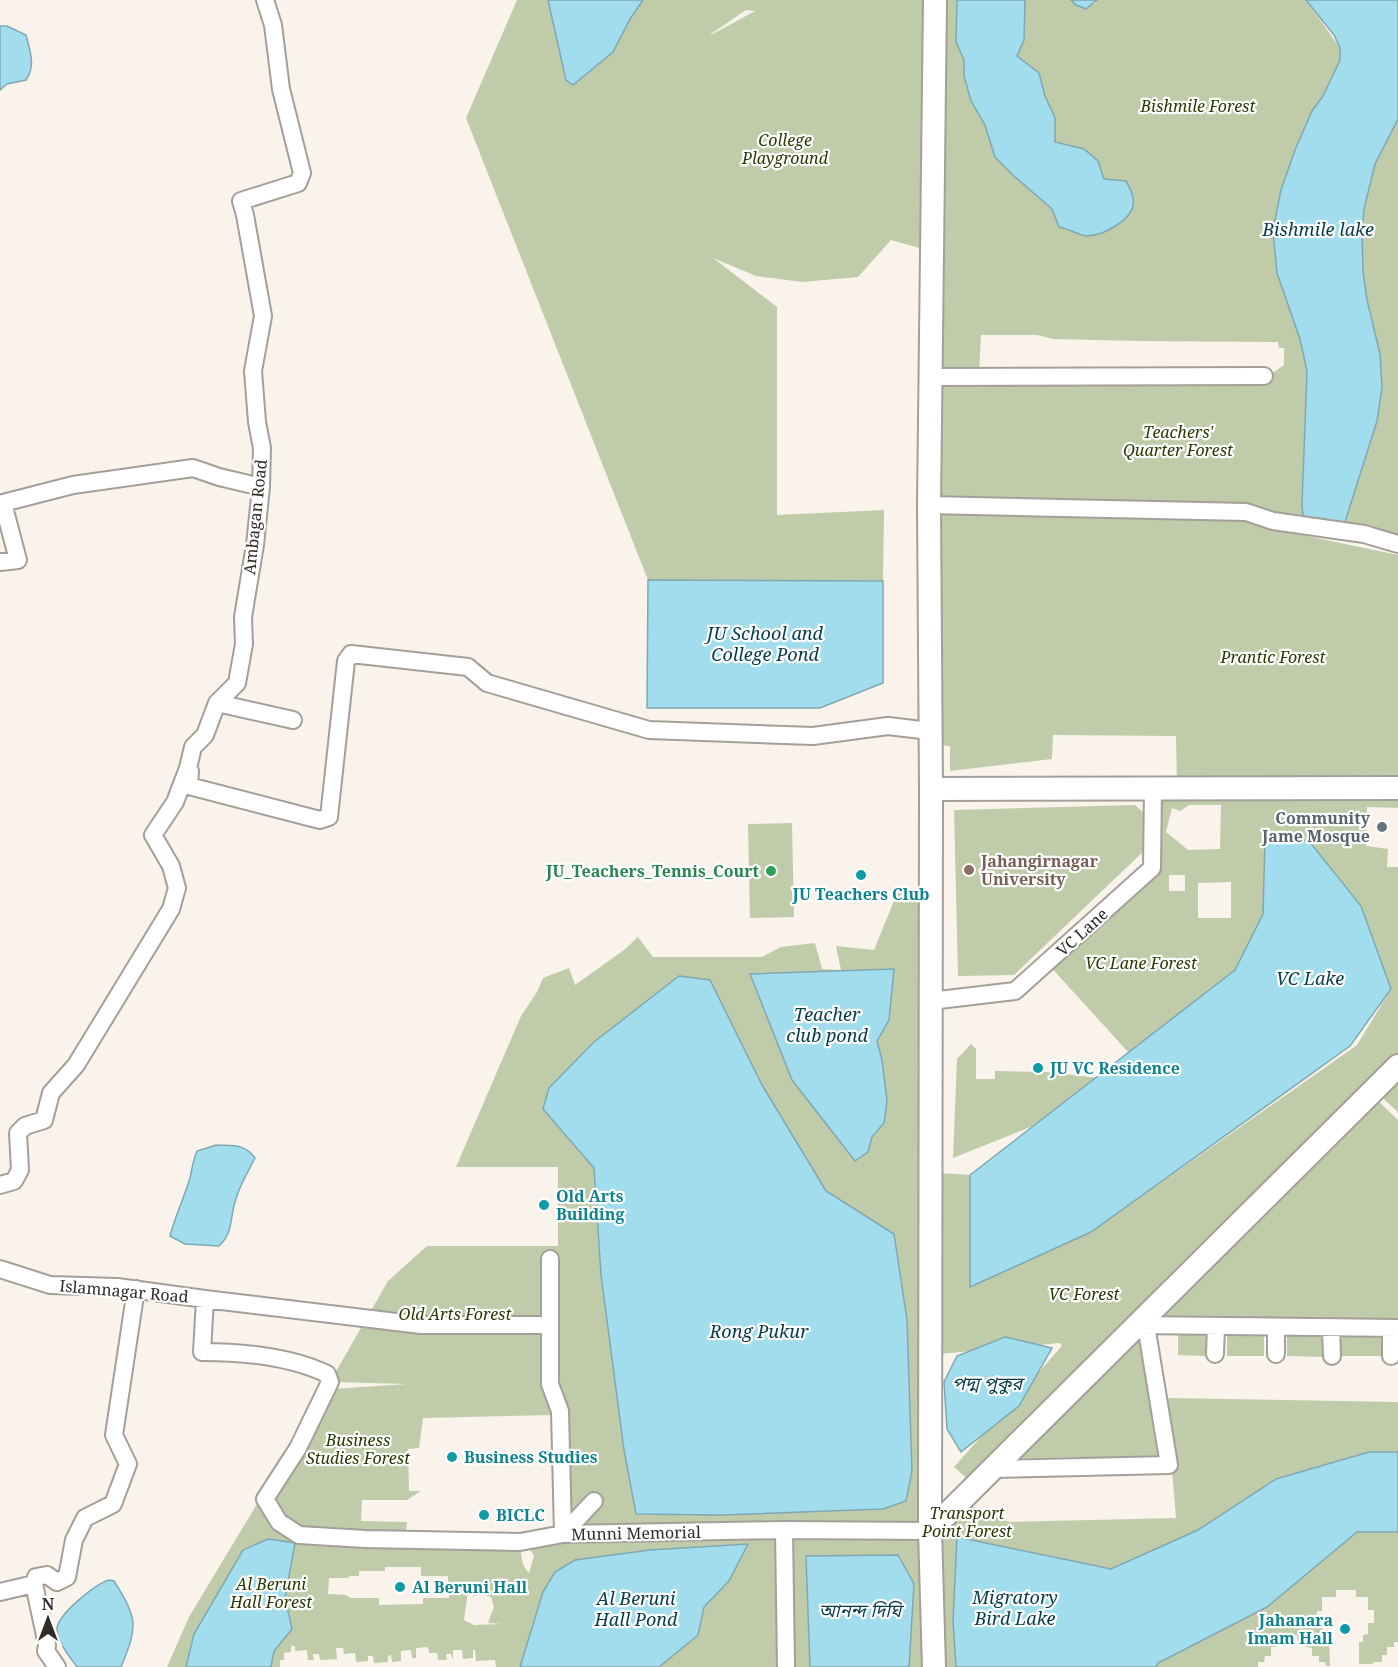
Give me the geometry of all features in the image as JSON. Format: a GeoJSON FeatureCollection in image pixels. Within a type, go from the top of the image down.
{"type":"FeatureCollection","features":[{"type":"Feature","properties":{"kind":"street","name":"Ambagan Road"},"geometry":{"type":"LineString","coordinates":[[0,1185],[14,1181],[20,1170],[18,1133],[25,1126],[44,1120],[51,1093],[76,1065],[171,909],[177,888],[171,866],[153,835],[175,802],[193,747],[205,735],[217,703],[237,683],[244,644],[243,617],[255,545],[261,487],[262,448],[257,422],[253,371],[263,316],[241,201],[298,183],[302,173],[281,89],[273,25],[265,0]]}},
{"type":"Feature","properties":{"kind":"street"},"geometry":{"type":"LineString","coordinates":[[934,1662],[930,1531],[929,505],[935,0]]}},
{"type":"Feature","properties":{"kind":"street"},"geometry":{"type":"LineString","coordinates":[[930,377],[1264,376]]}},
{"type":"Feature","properties":{"kind":"street"},"geometry":{"type":"LineString","coordinates":[[0,562],[18,560],[3,503],[73,485],[193,468],[261,487]]}},
{"type":"Feature","properties":{"kind":"street"},"geometry":{"type":"LineString","coordinates":[[929,505],[1246,512],[1273,522],[1364,534],[1398,544]]}},
{"type":"Feature","properties":{"kind":"street"},"geometry":{"type":"LineString","coordinates":[[191,758],[189,786],[320,820],[329,817],[346,661],[351,654],[468,667],[487,683],[649,730],[813,736],[888,726],[930,731]]}},
{"type":"Feature","properties":{"kind":"street"},"geometry":{"type":"LineString","coordinates":[[217,703],[293,720]]}},
{"type":"Feature","properties":{"kind":"street","name":"VC Lane"},"geometry":{"type":"LineString","coordinates":[[930,1001],[1016,991],[1152,868],[1153,788]]}},
{"type":"Feature","properties":{"kind":"street"},"geometry":{"type":"LineString","coordinates":[[931,789],[1398,788]]}},
{"type":"Feature","properties":{"kind":"street"},"geometry":{"type":"LineString","coordinates":[[930,1531],[1141,1325],[1398,1066]]}},
{"type":"Feature","properties":{"kind":"street","name":"Munni Memorial"},"geometry":{"type":"LineString","coordinates":[[550,1259],[550,1384],[560,1411],[563,1534],[784,1530],[930,1531]]}},
{"type":"Feature","properties":{"kind":"street","name":"Islamnagar Road"},"geometry":{"type":"LineString","coordinates":[[0,1269],[50,1285],[136,1289],[205,1299],[202,1352],[246,1352],[314,1367],[327,1374],[330,1382],[298,1448],[265,1499],[279,1522],[299,1535],[365,1539],[520,1542],[563,1534]]}},
{"type":"Feature","properties":{"kind":"street"},"geometry":{"type":"LineString","coordinates":[[57,1667],[46,1651],[47,1645],[34,1584],[36,1577],[47,1575],[57,1582],[68,1577],[74,1540],[85,1518],[113,1504],[128,1464],[114,1435],[136,1289]]}},
{"type":"Feature","properties":{"kind":"street"},"geometry":{"type":"LineString","coordinates":[[205,1299],[421,1325],[550,1325]]}},
{"type":"Feature","properties":{"kind":"street"},"geometry":{"type":"LineString","coordinates":[[992,1469],[1169,1465],[1141,1325]]}},
{"type":"Feature","properties":{"kind":"street"},"geometry":{"type":"LineString","coordinates":[[1141,1325],[1394,1328],[1391,1356]]}},
{"type":"Feature","properties":{"kind":"street"},"geometry":{"type":"LineString","coordinates":[[1215,1354],[1216,1326]]}},
{"type":"Feature","properties":{"kind":"street"},"geometry":{"type":"LineString","coordinates":[[1276,1327],[1276,1354]]}},
{"type":"Feature","properties":{"kind":"street"},"geometry":{"type":"LineString","coordinates":[[1331,1327],[1332,1356]]}},
{"type":"Feature","properties":{"kind":"street"},"geometry":{"type":"LineString","coordinates":[[563,1534],[594,1501]]}},
{"type":"Feature","properties":{"kind":"street"},"geometry":{"type":"LineString","coordinates":[[784,1530],[786,1667]]}},
{"type":"Feature","properties":{"kind":"street"},"geometry":{"type":"LineString","coordinates":[[0,1592],[34,1584]]}},
{"type":"Feature","properties":{"kind":"green space","name":"College Playground"},"geometry":{"type":"Polygon","coordinates":[[[517,0],[552,0],[573,85],[630,19],[643,0],[924,0],[923,249],[891,240],[858,277],[802,282],[756,276],[713,258],[777,307],[777,515],[884,510],[883,581],[648,580],[466,118],[517,0]],[[746,10],[711,35],[755,11],[746,10]]]}},
{"type":"Feature","properties":{"kind":"green space","name":"Bishmile Forest"},"geometry":{"type":"Polygon","coordinates":[[[935,0],[957,0],[956,42],[964,60],[964,76],[971,101],[985,125],[995,157],[1052,209],[1059,227],[1072,229],[1079,235],[1125,181],[1104,179],[1096,161],[1087,151],[1055,142],[1055,118],[1045,96],[1039,73],[1017,56],[1024,40],[1025,0],[1071,0],[1076,5],[1095,4],[1097,0],[1306,0],[1340,48],[1340,60],[1323,96],[1312,111],[1295,150],[1300,339],[1307,371],[1303,515],[1299,525],[1273,521],[930,503],[933,379],[1264,379],[1284,365],[1284,348],[1279,348],[1278,342],[1137,341],[1053,339],[1037,335],[981,335],[979,373],[930,377],[935,0]]]}},
{"type":"Feature","properties":{"kind":"green space"},"geometry":{"type":"Polygon","coordinates":[[[1398,119],[1398,540],[1336,523],[1345,521],[1377,421],[1363,272],[1362,233],[1364,209],[1375,164],[1398,119]]]}},
{"type":"Feature","properties":{"kind":"green space","name":"Prantic Forest"},"geometry":{"type":"Polygon","coordinates":[[[931,509],[1232,511],[1269,528],[1398,555],[1398,779],[1177,784],[1176,736],[1053,735],[1052,759],[950,771],[950,746],[935,745],[931,509]]]}},
{"type":"Feature","properties":{"kind":"green space"},"geometry":{"type":"Polygon","coordinates":[[[1398,791],[1398,808],[1367,807],[1366,846],[1388,849],[1387,867],[1398,867],[1398,1057],[971,1482],[954,1467],[1062,1346],[1060,1343],[939,1354],[938,1173],[970,1175],[970,1286],[1091,1232],[1357,1045],[1391,989],[1265,840],[1263,914],[1235,970],[1129,1053],[1047,963],[1152,868],[1153,794],[1398,791]],[[1189,805],[1180,811],[1172,808],[1166,832],[1188,850],[1220,849],[1221,805],[1189,805]],[[1169,875],[1169,891],[1185,891],[1185,875],[1169,875]],[[1231,882],[1198,883],[1198,918],[1231,918],[1231,882]]]}},
{"type":"Feature","properties":{"kind":"green space"},"geometry":{"type":"Polygon","coordinates":[[[1135,805],[1145,814],[1147,848],[1014,975],[958,976],[954,810],[1135,805]]]}},
{"type":"Feature","properties":{"kind":"green space","name":"JU_Teachers_Tennis_Court"},"geometry":{"type":"Polygon","coordinates":[[[792,823],[794,917],[750,918],[748,824],[792,823]]]}},
{"type":"Feature","properties":{"kind":"green space"},"geometry":{"type":"Polygon","coordinates":[[[898,891],[925,895],[930,1531],[960,1501],[1009,1522],[1176,1518],[1166,1398],[1398,1402],[1398,1452],[1369,1452],[1276,1479],[1198,1530],[1111,1569],[957,1537],[953,1620],[956,1667],[909,1667],[914,1584],[898,1555],[806,1556],[810,1667],[659,1667],[698,1635],[704,1607],[729,1581],[747,1544],[650,1550],[575,1560],[555,1572],[543,1592],[520,1667],[496,1667],[495,1660],[476,1661],[475,1650],[473,1650],[473,1658],[463,1659],[462,1650],[453,1650],[453,1660],[451,1654],[446,1654],[447,1660],[438,1660],[437,1653],[429,1653],[428,1647],[416,1648],[416,1658],[412,1658],[411,1650],[401,1651],[401,1661],[392,1662],[391,1655],[388,1656],[388,1662],[374,1663],[373,1656],[368,1656],[368,1661],[356,1662],[355,1653],[344,1654],[343,1648],[336,1648],[337,1659],[320,1660],[319,1654],[313,1654],[314,1660],[308,1660],[307,1650],[295,1651],[295,1646],[291,1646],[291,1652],[284,1653],[284,1660],[280,1660],[280,1667],[167,1667],[189,1617],[257,1504],[277,1520],[265,1499],[332,1389],[407,1384],[330,1382],[388,1281],[427,1246],[558,1246],[558,1167],[456,1167],[521,1016],[537,992],[543,978],[569,968],[575,985],[624,950],[638,937],[653,957],[762,957],[781,947],[815,943],[822,969],[841,970],[836,946],[874,950],[898,891]],[[710,980],[594,1167],[601,1275],[636,1514],[720,1515],[883,1509],[906,1501],[912,1471],[907,1320],[894,1234],[826,1191],[762,1085],[710,980]],[[553,1415],[423,1418],[419,1448],[408,1449],[409,1491],[421,1491],[407,1500],[362,1500],[361,1521],[407,1522],[405,1541],[520,1542],[523,1563],[529,1573],[534,1556],[525,1541],[563,1534],[553,1415]],[[385,1567],[385,1571],[359,1571],[359,1576],[329,1578],[328,1594],[346,1595],[351,1598],[379,1598],[379,1605],[423,1604],[423,1598],[449,1598],[448,1576],[421,1576],[421,1567],[385,1567]],[[471,1590],[468,1591],[464,1620],[474,1625],[502,1624],[488,1623],[494,1607],[491,1597],[473,1596],[471,1590]]]}},
{"type":"Feature","properties":{"kind":"green space"},"geometry":{"type":"Polygon","coordinates":[[[971,1044],[976,1049],[976,1079],[995,1079],[995,1071],[1047,1072],[1116,1080],[1075,1109],[953,1158],[957,1059],[971,1044]]]}},
{"type":"Feature","properties":{"kind":"green space"},"geometry":{"type":"Polygon","coordinates":[[[1398,1075],[1398,1112],[1379,1095],[1398,1075]]]}},
{"type":"Feature","properties":{"kind":"green space"},"geometry":{"type":"Polygon","coordinates":[[[1370,1093],[1398,1120],[1398,1328],[1136,1325],[1370,1093]]]}},
{"type":"Feature","properties":{"kind":"green space"},"geometry":{"type":"Polygon","coordinates":[[[1178,1331],[1207,1331],[1206,1356],[1178,1355],[1178,1331]]]}},
{"type":"Feature","properties":{"kind":"green space"},"geometry":{"type":"Polygon","coordinates":[[[1287,1331],[1325,1332],[1324,1357],[1287,1356],[1287,1331]]]}},
{"type":"Feature","properties":{"kind":"green space"},"geometry":{"type":"Polygon","coordinates":[[[1227,1332],[1264,1333],[1264,1356],[1227,1356],[1227,1332]]]}},
{"type":"Feature","properties":{"kind":"green space"},"geometry":{"type":"Polygon","coordinates":[[[1339,1332],[1383,1333],[1382,1356],[1339,1356],[1339,1332]]]}},
{"type":"Feature","properties":{"kind":"green space"},"geometry":{"type":"Polygon","coordinates":[[[1138,1335],[1159,1457],[1015,1458],[1138,1335]]]}},
{"type":"Feature","properties":{"kind":"green space"},"geometry":{"type":"Polygon","coordinates":[[[1357,1531],[1398,1532],[1398,1642],[1394,1642],[1394,1647],[1387,1647],[1387,1655],[1382,1655],[1382,1662],[1359,1664],[1359,1642],[1363,1642],[1363,1635],[1368,1634],[1368,1623],[1374,1623],[1374,1610],[1368,1610],[1368,1597],[1356,1597],[1356,1590],[1336,1590],[1336,1597],[1322,1597],[1322,1611],[1317,1611],[1317,1622],[1322,1622],[1322,1634],[1329,1635],[1330,1666],[1326,1666],[1325,1662],[1319,1662],[1319,1656],[1312,1656],[1312,1648],[1305,1647],[1305,1642],[1298,1642],[1297,1635],[1284,1635],[1284,1641],[1277,1641],[1277,1647],[1271,1647],[1271,1656],[1265,1656],[1264,1662],[1258,1662],[1258,1667],[1156,1667],[1158,1663],[1267,1607],[1357,1531]]]}},
{"type":"Feature","properties":{"kind":"water"},"geometry":{"type":"Polygon","coordinates":[[[548,0],[643,0],[613,52],[573,85],[566,80],[548,0]]]}},
{"type":"Feature","properties":{"kind":"water"},"geometry":{"type":"Polygon","coordinates":[[[957,0],[1025,0],[1024,40],[1017,56],[1039,73],[1045,96],[1055,118],[1055,142],[1084,149],[1098,161],[1104,179],[1126,181],[1132,194],[1133,206],[1128,215],[1117,225],[1098,234],[1086,236],[1059,227],[1052,209],[995,157],[985,125],[971,101],[964,76],[964,60],[956,42],[957,0]]]}},
{"type":"Feature","properties":{"kind":"water"},"geometry":{"type":"Polygon","coordinates":[[[1071,0],[1097,0],[1086,9],[1071,0]]]}},
{"type":"Feature","properties":{"kind":"water","name":"Bishmile lake"},"geometry":{"type":"Polygon","coordinates":[[[1306,0],[1398,0],[1398,119],[1375,164],[1364,209],[1362,233],[1363,272],[1380,354],[1382,387],[1377,421],[1345,522],[1340,523],[1318,521],[1303,515],[1307,371],[1300,339],[1277,273],[1273,230],[1281,190],[1295,150],[1312,111],[1323,96],[1340,60],[1340,48],[1334,35],[1306,0]]]}},
{"type":"Feature","properties":{"kind":"water"},"geometry":{"type":"Polygon","coordinates":[[[0,26],[7,26],[26,35],[31,69],[26,80],[7,84],[0,90],[0,26]]]}},
{"type":"Feature","properties":{"kind":"water","name":"JU School and College Pond"},"geometry":{"type":"Polygon","coordinates":[[[648,580],[883,581],[883,683],[820,708],[647,708],[648,580]]]}},
{"type":"Feature","properties":{"kind":"water","name":"VC Lake"},"geometry":{"type":"Polygon","coordinates":[[[1265,840],[1309,841],[1361,906],[1391,989],[1350,1046],[1091,1232],[970,1287],[970,1175],[1235,970],[1263,914],[1265,840]]]}},
{"type":"Feature","properties":{"kind":"water","name":"Teacher club pond"},"geometry":{"type":"Polygon","coordinates":[[[894,969],[889,1020],[877,1041],[882,1060],[887,1101],[884,1123],[872,1137],[868,1152],[855,1161],[792,1080],[750,974],[894,969]]]}},
{"type":"Feature","properties":{"kind":"water","name":"Rong Pukur"},"geometry":{"type":"Polygon","coordinates":[[[679,976],[710,980],[762,1085],[826,1191],[894,1234],[907,1320],[912,1471],[906,1501],[883,1509],[720,1515],[636,1514],[624,1450],[601,1275],[594,1168],[543,1109],[549,1088],[594,1042],[679,976]]]}},
{"type":"Feature","properties":{"kind":"water"},"geometry":{"type":"Polygon","coordinates":[[[216,1145],[242,1148],[255,1158],[239,1190],[229,1231],[224,1241],[219,1246],[185,1244],[170,1236],[172,1229],[188,1185],[197,1151],[216,1145]]]}},
{"type":"Feature","properties":{"kind":"water","name":"পদ্ম পুকুর"},"geometry":{"type":"Polygon","coordinates":[[[1005,1337],[1052,1348],[1019,1406],[961,1452],[947,1429],[944,1382],[957,1356],[1005,1337]]]}},
{"type":"Feature","properties":{"kind":"water","name":"Migratory Bird Lake"},"geometry":{"type":"Polygon","coordinates":[[[1369,1452],[1398,1452],[1398,1532],[1357,1532],[1267,1607],[1158,1663],[1156,1667],[956,1667],[953,1620],[957,1537],[1111,1569],[1198,1530],[1276,1479],[1369,1452]]]}},
{"type":"Feature","properties":{"kind":"water"},"geometry":{"type":"Polygon","coordinates":[[[268,1539],[295,1543],[285,1598],[292,1629],[274,1651],[271,1667],[186,1667],[194,1634],[243,1550],[268,1539]]]}},
{"type":"Feature","properties":{"kind":"water","name":"Al Beruni Hall Pond"},"geometry":{"type":"Polygon","coordinates":[[[748,1544],[729,1581],[704,1607],[698,1635],[659,1667],[520,1667],[543,1592],[555,1572],[575,1560],[650,1550],[748,1544]]]}},
{"type":"Feature","properties":{"kind":"water","name":"আনন্দ দিঘি"},"geometry":{"type":"Polygon","coordinates":[[[898,1555],[914,1584],[909,1667],[810,1667],[806,1556],[898,1555]]]}},
{"type":"Feature","properties":{"kind":"water"},"geometry":{"type":"Polygon","coordinates":[[[109,1580],[114,1581],[131,1614],[133,1632],[127,1653],[121,1667],[77,1667],[60,1640],[58,1624],[78,1601],[95,1587],[109,1580]]]}},
{"type":"Feature","properties":{"kind":"place","name":"Community Jame Mosque"},"geometry":{"type":"Point","coordinates":[1382,827]}},
{"type":"Feature","properties":{"kind":"place","name":"Jahangirnagar University"},"geometry":{"type":"Point","coordinates":[969,870]}},
{"type":"Feature","properties":{"kind":"place","name":"JU_Teachers_Tennis_Court"},"geometry":{"type":"Point","coordinates":[771,871]}},
{"type":"Feature","properties":{"kind":"place","name":"JU Teachers Club"},"geometry":{"type":"Point","coordinates":[861,875]}},
{"type":"Feature","properties":{"kind":"place","name":"JU VC Residence"},"geometry":{"type":"Point","coordinates":[1038,1068]}},
{"type":"Feature","properties":{"kind":"place","name":"Old Arts Building"},"geometry":{"type":"Point","coordinates":[544,1205]}},
{"type":"Feature","properties":{"kind":"place","name":"Business Studies"},"geometry":{"type":"Point","coordinates":[452,1457]}},
{"type":"Feature","properties":{"kind":"place","name":"BICLC"},"geometry":{"type":"Point","coordinates":[484,1515]}},
{"type":"Feature","properties":{"kind":"place","name":"Al Beruni Hall"},"geometry":{"type":"Point","coordinates":[400,1587]}},
{"type":"Feature","properties":{"kind":"place","name":"Jahanara Imam Hall"},"geometry":{"type":"Point","coordinates":[1345,1629]}},
{"type":"Feature","properties":{"kind":"park label","name":"Teachers' Quarter Forest"},"geometry":{"type":"Point","coordinates":[1178,441]}},
{"type":"Feature","properties":{"kind":"park label","name":"VC Lane Forest"},"geometry":{"type":"Point","coordinates":[1141,963]}},
{"type":"Feature","properties":{"kind":"park label","name":"VC Forest"},"geometry":{"type":"Point","coordinates":[1084,1294]}},
{"type":"Feature","properties":{"kind":"park label","name":"Old Arts Forest"},"geometry":{"type":"Point","coordinates":[455,1314]}},
{"type":"Feature","properties":{"kind":"park label","name":"Business Studies Forest"},"geometry":{"type":"Point","coordinates":[358,1449]}},
{"type":"Feature","properties":{"kind":"park label","name":"Transport Point Forest"},"geometry":{"type":"Point","coordinates":[967,1522]}},
{"type":"Feature","properties":{"kind":"park label","name":"Al Beruni Hall Forest"},"geometry":{"type":"Point","coordinates":[271,1593]}}]}
